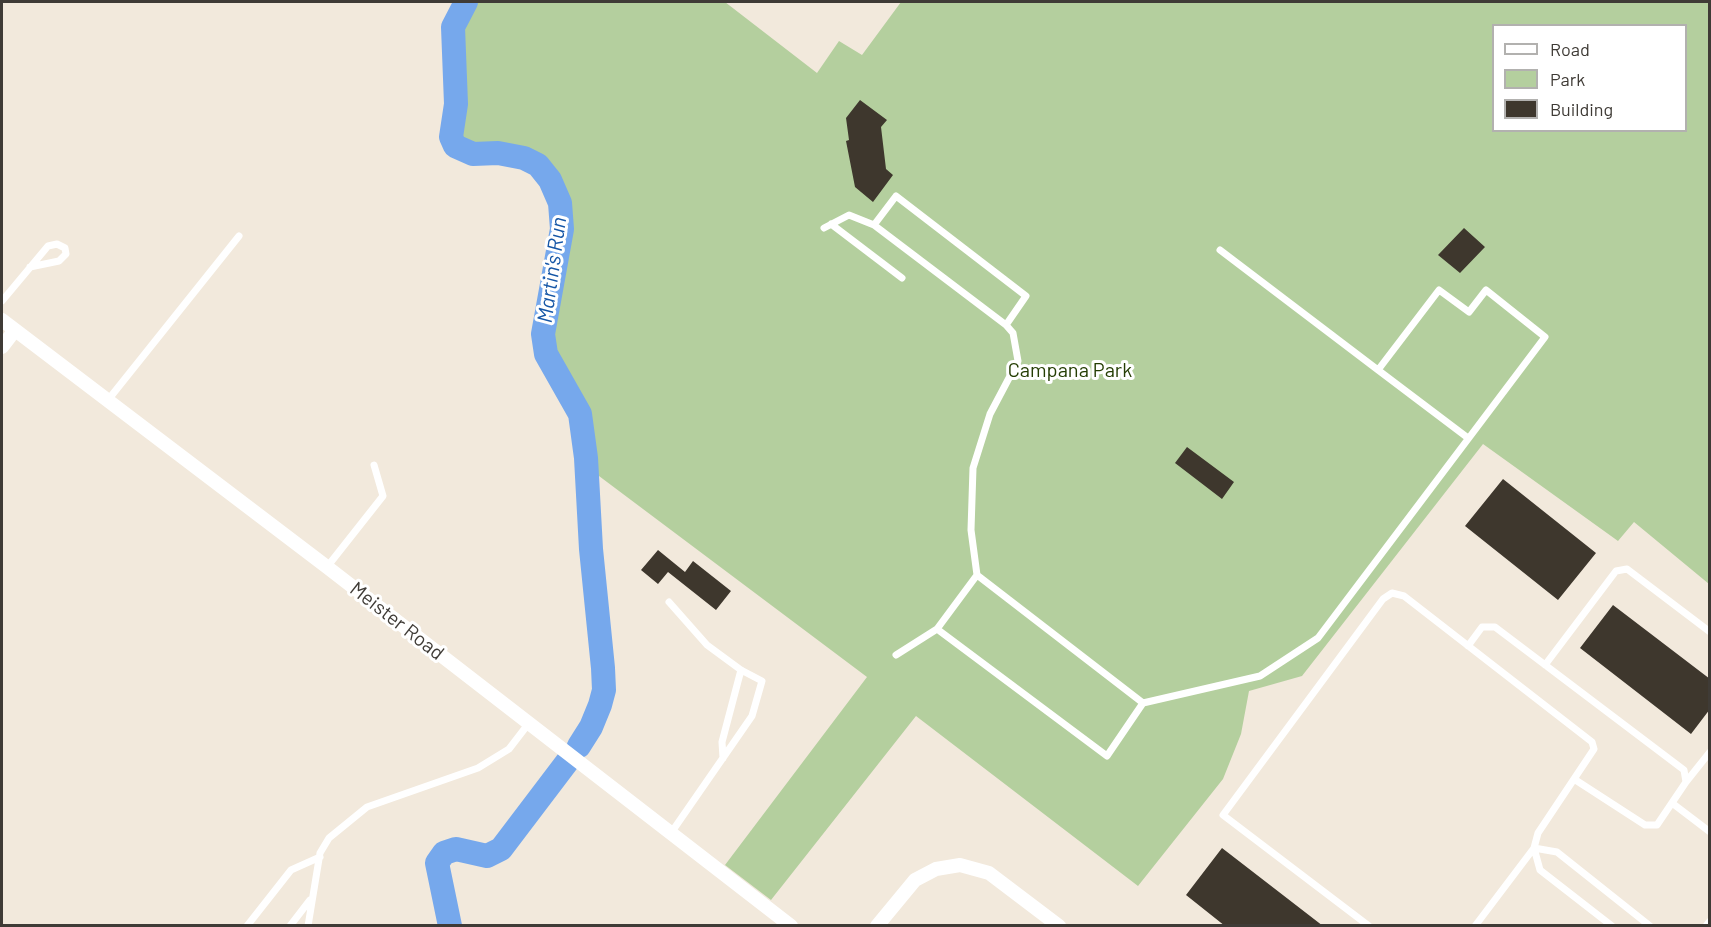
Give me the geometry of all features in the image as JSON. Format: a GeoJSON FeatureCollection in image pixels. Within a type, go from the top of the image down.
{"type":"FeatureCollection","features":[{"type":"Feature","properties":{"kind":"street","name":"Meister Road"},"geometry":{"type":"LineString","coordinates":[[2,320],[327,567],[791,926]]}},
{"type":"Feature","properties":{"kind":"street"},"geometry":{"type":"LineString","coordinates":[[2,347],[15,330]]}},
{"type":"Feature","properties":{"kind":"street"},"geometry":{"type":"LineString","coordinates":[[877,926],[915,880],[936,869],[960,866],[989,873],[1059,926]]}},
{"type":"Feature","properties":{"kind":"lane"},"geometry":{"type":"LineString","coordinates":[[874,225],[896,196],[1026,296],[1006,325]]}},
{"type":"Feature","properties":{"kind":"lane"},"geometry":{"type":"LineString","coordinates":[[896,655],[937,628],[977,575],[971,530],[973,468],[990,414],[1018,361],[1013,333],[1006,325],[874,225],[849,215],[827,226],[902,278]]}},
{"type":"Feature","properties":{"kind":"lane"},"geometry":{"type":"LineString","coordinates":[[108,400],[239,236]]}},
{"type":"Feature","properties":{"kind":"lane"},"geometry":{"type":"LineString","coordinates":[[2,301],[30,267],[48,246],[57,244],[65,248],[66,254],[61,260],[30,267]]}},
{"type":"Feature","properties":{"kind":"lane"},"geometry":{"type":"LineString","coordinates":[[1220,250],[1468,438]]}},
{"type":"Feature","properties":{"kind":"lane"},"geometry":{"type":"LineString","coordinates":[[937,628],[1107,756],[1143,703],[1260,676],[1318,638],[1545,337],[1486,290],[1469,312],[1439,290],[1378,370]]}},
{"type":"Feature","properties":{"kind":"lane"},"geometry":{"type":"LineString","coordinates":[[327,567],[383,496],[374,465]]}},
{"type":"Feature","properties":{"kind":"lane"},"geometry":{"type":"LineString","coordinates":[[1545,665],[1616,571],[1626,569],[1710,632]]}},
{"type":"Feature","properties":{"kind":"lane"},"geometry":{"type":"LineString","coordinates":[[977,575],[1143,703]]}},
{"type":"Feature","properties":{"kind":"lane"},"geometry":{"type":"LineString","coordinates":[[1369,926],[1223,814],[1383,599],[1392,593],[1404,596],[1592,741],[1594,749],[1538,833],[1534,848],[1475,926]]}},
{"type":"Feature","properties":{"kind":"lane"},"geometry":{"type":"LineString","coordinates":[[669,602],[707,645],[741,670],[762,681],[752,716],[671,833]]}},
{"type":"Feature","properties":{"kind":"lane"},"geometry":{"type":"LineString","coordinates":[[1468,646],[1482,627],[1495,627],[1684,770],[1686,782]]}},
{"type":"Feature","properties":{"kind":"lane"},"geometry":{"type":"LineString","coordinates":[[723,758],[722,742],[741,670]]}},
{"type":"Feature","properties":{"kind":"lane"},"geometry":{"type":"LineString","coordinates":[[308,926],[320,857],[329,838],[368,807],[478,768],[509,749],[530,723]]}},
{"type":"Feature","properties":{"kind":"lane"},"geometry":{"type":"LineString","coordinates":[[1574,779],[1645,825],[1657,825],[1710,752]]}},
{"type":"Feature","properties":{"kind":"lane"},"geometry":{"type":"LineString","coordinates":[[1672,803],[1710,832]]}},
{"type":"Feature","properties":{"kind":"lane"},"geometry":{"type":"LineString","coordinates":[[1534,848],[1540,870],[1612,926]]}},
{"type":"Feature","properties":{"kind":"lane"},"geometry":{"type":"LineString","coordinates":[[1534,848],[1557,852],[1650,926]]}},
{"type":"Feature","properties":{"kind":"lane"},"geometry":{"type":"LineString","coordinates":[[247,926],[291,870],[320,857]]}},
{"type":"Feature","properties":{"kind":"lane"},"geometry":{"type":"LineString","coordinates":[[290,926],[312,898]]}},
{"type":"Feature","properties":{"kind":"lane"},"geometry":{"type":"LineString","coordinates":[[1706,926],[1710,921]]}},
{"type":"Feature","properties":{"kind":"green space","name":"Campana Park"},"geometry":{"type":"Polygon","coordinates":[[[466,2],[725,2],[817,73],[839,41],[862,55],[901,2],[1709,2],[1709,584],[1634,522],[1618,541],[1483,444],[1302,676],[1249,691],[1241,734],[1223,779],[1138,886],[916,716],[771,900],[725,865],[867,677],[587,467],[580,414],[546,354],[543,334],[562,229],[560,202],[550,180],[538,165],[524,158],[498,153],[473,154],[455,146],[451,137],[456,104],[453,27],[466,2]]]}},
{"type":"Feature","properties":{"kind":"building"},"geometry":{"type":"Polygon","coordinates":[[[860,100],[887,120],[881,127],[886,169],[893,175],[873,202],[855,187],[846,141],[849,140],[846,118],[860,100]]]}},
{"type":"Feature","properties":{"kind":"building"},"geometry":{"type":"Polygon","coordinates":[[[1464,228],[1485,247],[1460,273],[1438,255],[1464,228]]]}},
{"type":"Feature","properties":{"kind":"building"},"geometry":{"type":"Polygon","coordinates":[[[1187,447],[1234,482],[1222,499],[1175,463],[1187,447]]]}},
{"type":"Feature","properties":{"kind":"building"},"geometry":{"type":"Polygon","coordinates":[[[1503,479],[1596,553],[1558,600],[1465,526],[1503,479]]]}},
{"type":"Feature","properties":{"kind":"building"},"geometry":{"type":"Polygon","coordinates":[[[658,550],[685,572],[693,561],[731,591],[716,610],[668,572],[658,584],[641,570],[658,550]]]}},
{"type":"Feature","properties":{"kind":"building"},"geometry":{"type":"Polygon","coordinates":[[[1613,605],[1710,679],[1710,709],[1691,734],[1580,648],[1613,605]]]}},
{"type":"Feature","properties":{"kind":"building"},"geometry":{"type":"Polygon","coordinates":[[[1222,848],[1323,926],[1225,926],[1186,895],[1222,848]]]}},
{"type":"Feature","properties":{"kind":"waterway","name":"Martin's Run"},"geometry":{"type":"LineString","coordinates":[[466,2],[453,27],[456,104],[451,137],[455,146],[473,154],[498,153],[524,158],[538,165],[550,180],[560,203],[562,229],[543,334],[546,354],[580,414],[586,458],[591,549],[604,690],[591,727],[579,746]]}},
{"type":"Feature","properties":{"kind":"waterway","name":"Martin's Run"},"geometry":{"type":"LineString","coordinates":[[450,926],[437,863],[444,853],[456,849],[487,856],[501,849],[567,762]]}}]}
